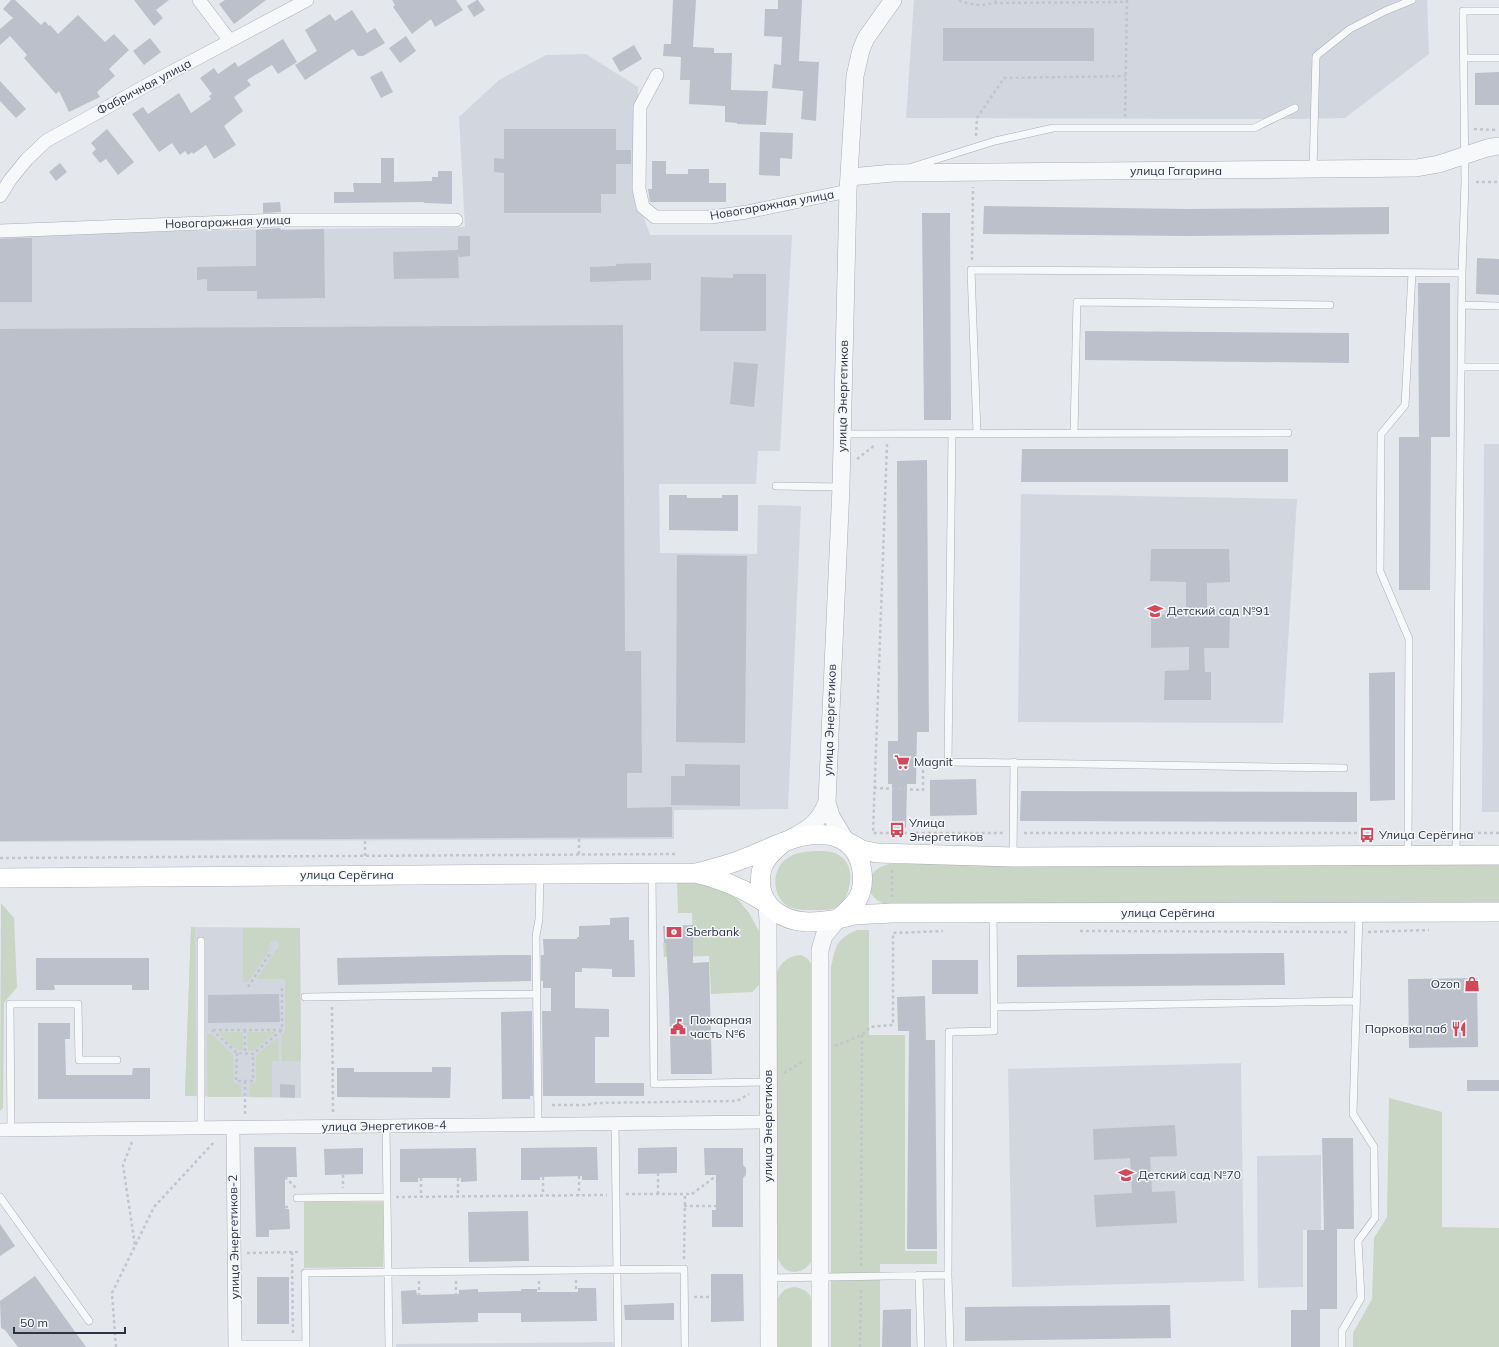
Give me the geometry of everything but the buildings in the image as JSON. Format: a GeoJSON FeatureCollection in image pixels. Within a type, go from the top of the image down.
{"type":"FeatureCollection","features":[{"type":"Feature","properties":{"kind":"main road"},"geometry":{"type":"LineString","coordinates":[[695,873],[742,860],[784,842],[800,837],[818,835],[835,837],[862,850],[877,854],[1013,857],[1499,855]]}},
{"type":"Feature","properties":{"kind":"main road"},"geometry":{"type":"LineString","coordinates":[[695,873],[708,876],[750,892],[780,914],[793,920],[810,923],[838,919],[852,908],[860,896],[863,879],[861,864],[855,852],[846,841]]}},
{"type":"Feature","properties":{"kind":"main road"},"geometry":{"type":"LineString","coordinates":[[767,904],[761,889],[761,869],[769,855],[784,842]]}},
{"type":"Feature","properties":{"kind":"main road","name":"улица Серёгина"},"geometry":{"type":"LineString","coordinates":[[0,878],[695,873]]}},
{"type":"Feature","properties":{"kind":"main road","name":"улица Серёгина"},"geometry":{"type":"LineString","coordinates":[[838,919],[853,916],[891,913],[993,912],[1360,923],[1499,912]]}},
{"type":"Feature","properties":{"kind":"street"},"geometry":{"type":"LineString","coordinates":[[199,0],[230,42]]}},
{"type":"Feature","properties":{"kind":"street","name":"Фабричная улица"},"geometry":{"type":"LineString","coordinates":[[0,196],[27,158],[46,141],[307,0]]}},
{"type":"Feature","properties":{"kind":"street","name":"улица Энергетиков"},"geometry":{"type":"LineString","coordinates":[[827,802],[841,480],[849,184],[855,76],[861,50],[866,38],[893,0]]}},
{"type":"Feature","properties":{"kind":"street","name":"Новогаражная улица"},"geometry":{"type":"LineString","coordinates":[[657,75],[640,107],[639,189],[643,207],[655,217],[711,217],[747,212],[849,184]]}},
{"type":"Feature","properties":{"kind":"street","name":"улица Гагарина"},"geometry":{"type":"LineString","coordinates":[[849,184],[893,173],[1416,168],[1439,164],[1487,148],[1499,146]]}},
{"type":"Feature","properties":{"kind":"street","name":"Новогаражная улица"},"geometry":{"type":"LineString","coordinates":[[0,231],[280,220],[456,220]]}},
{"type":"Feature","properties":{"kind":"street"},"geometry":{"type":"LineString","coordinates":[[827,802],[831,816],[846,841]]}},
{"type":"Feature","properties":{"kind":"street"},"geometry":{"type":"LineString","coordinates":[[784,842],[814,824],[821,815],[827,802]]}},
{"type":"Feature","properties":{"kind":"street","name":"улица Энергетиков"},"geometry":{"type":"LineString","coordinates":[[767,904],[768,921],[762,1086],[768,1122],[769,1347]]}},
{"type":"Feature","properties":{"kind":"street"},"geometry":{"type":"LineString","coordinates":[[820,1347],[820,950],[824,936],[838,919]]}},
{"type":"Feature","properties":{"kind":"street","name":"улица Энергетиков-4"},"geometry":{"type":"LineString","coordinates":[[6,1130],[768,1122]]}},
{"type":"Feature","properties":{"kind":"street","name":"улица Энергетиков-2"},"geometry":{"type":"LineString","coordinates":[[235,1346],[234,1253],[239,1128]]}},
{"type":"Feature","properties":{"kind":"lane"},"geometry":{"type":"LineString","coordinates":[[1313,170],[1316,56],[1350,29],[1385,11],[1412,0]]}},
{"type":"Feature","properties":{"kind":"lane"},"geometry":{"type":"LineString","coordinates":[[1456,856],[1462,273],[1465,182],[1463,11],[1499,11]]}},
{"type":"Feature","properties":{"kind":"lane"},"geometry":{"type":"LineString","coordinates":[[1463,58],[1499,58]]}},
{"type":"Feature","properties":{"kind":"lane"},"geometry":{"type":"LineString","coordinates":[[893,173],[995,141],[1053,128],[1254,128],[1295,108]]}},
{"type":"Feature","properties":{"kind":"lane"},"geometry":{"type":"LineString","coordinates":[[977,433],[971,270],[1462,273]]}},
{"type":"Feature","properties":{"kind":"lane"},"geometry":{"type":"LineString","coordinates":[[1408,855],[1409,639],[1380,571],[1381,434],[1404,405],[1412,273]]}},
{"type":"Feature","properties":{"kind":"lane"},"geometry":{"type":"LineString","coordinates":[[1074,433],[1077,302],[1330,305]]}},
{"type":"Feature","properties":{"kind":"lane"},"geometry":{"type":"LineString","coordinates":[[1462,305],[1499,306]]}},
{"type":"Feature","properties":{"kind":"lane"},"geometry":{"type":"LineString","coordinates":[[1461,367],[1499,367]]}},
{"type":"Feature","properties":{"kind":"lane"},"geometry":{"type":"LineString","coordinates":[[842,434],[1288,433]]}},
{"type":"Feature","properties":{"kind":"lane"},"geometry":{"type":"LineString","coordinates":[[952,434],[948,762],[1344,768]]}},
{"type":"Feature","properties":{"kind":"lane"},"geometry":{"type":"LineString","coordinates":[[776,486],[841,480]]}},
{"type":"Feature","properties":{"kind":"lane"},"geometry":{"type":"LineString","coordinates":[[1013,857],[1014,762]]}},
{"type":"Feature","properties":{"kind":"lane"},"geometry":{"type":"LineString","coordinates":[[652,873],[654,1084],[762,1086]]}},
{"type":"Feature","properties":{"kind":"lane"},"geometry":{"type":"LineString","coordinates":[[538,1125],[536,936],[539,919],[540,874]]}},
{"type":"Feature","properties":{"kind":"lane"},"geometry":{"type":"LineString","coordinates":[[950,1347],[948,1275],[949,1032],[994,1031],[993,912]]}},
{"type":"Feature","properties":{"kind":"lane"},"geometry":{"type":"LineString","coordinates":[[1342,1347],[1342,1331],[1361,1298],[1358,1241],[1375,1218],[1374,1147],[1353,1114],[1360,923]]}},
{"type":"Feature","properties":{"kind":"lane"},"geometry":{"type":"LineString","coordinates":[[201,941],[201,1128]]}},
{"type":"Feature","properties":{"kind":"lane"},"geometry":{"type":"LineString","coordinates":[[305,997],[537,994]]}},
{"type":"Feature","properties":{"kind":"lane"},"geometry":{"type":"LineString","coordinates":[[994,1007],[1356,1001]]}},
{"type":"Feature","properties":{"kind":"lane"},"geometry":{"type":"LineString","coordinates":[[6,1130],[10,1004],[78,1004],[79,1060],[118,1060]]}},
{"type":"Feature","properties":{"kind":"lane"},"geometry":{"type":"LineString","coordinates":[[615,1124],[618,1347]]}},
{"type":"Feature","properties":{"kind":"lane"},"geometry":{"type":"LineString","coordinates":[[386,1126],[389,1347]]}},
{"type":"Feature","properties":{"kind":"lane"},"geometry":{"type":"LineString","coordinates":[[0,1197],[89,1321]]}},
{"type":"Feature","properties":{"kind":"lane"},"geometry":{"type":"LineString","coordinates":[[297,1198],[387,1197]]}},
{"type":"Feature","properties":{"kind":"lane"},"geometry":{"type":"LineString","coordinates":[[235,1346],[306,1345],[305,1273],[684,1269],[685,1347]]}},
{"type":"Feature","properties":{"kind":"lane"},"geometry":{"type":"LineString","coordinates":[[919,1275],[921,1347]]}},
{"type":"Feature","properties":{"kind":"lane"},"geometry":{"type":"LineString","coordinates":[[768,1278],[948,1275]]}},
{"type":"Feature","properties":{"kind":"path"},"geometry":{"type":"LineString","coordinates":[[959,0],[978,5],[994,3],[1127,1],[1125,128]]}},
{"type":"Feature","properties":{"kind":"path"},"geometry":{"type":"LineString","coordinates":[[994,3],[999,0]]}},
{"type":"Feature","properties":{"kind":"path"},"geometry":{"type":"LineString","coordinates":[[977,118],[1004,78],[1126,76]]}},
{"type":"Feature","properties":{"kind":"path"},"geometry":{"type":"LineString","coordinates":[[1464,129],[1499,130]]}},
{"type":"Feature","properties":{"kind":"path"},"geometry":{"type":"LineString","coordinates":[[971,270],[973,172]]}},
{"type":"Feature","properties":{"kind":"path"},"geometry":{"type":"LineString","coordinates":[[1465,182],[1499,182]]}},
{"type":"Feature","properties":{"kind":"path"},"geometry":{"type":"LineString","coordinates":[[888,434],[873,833],[1499,833]]}},
{"type":"Feature","properties":{"kind":"path"},"geometry":{"type":"LineString","coordinates":[[841,480],[888,434]]}},
{"type":"Feature","properties":{"kind":"path"},"geometry":{"type":"LineString","coordinates":[[874,788],[923,790],[923,761],[948,762]]}},
{"type":"Feature","properties":{"kind":"path"},"geometry":{"type":"LineString","coordinates":[[579,839],[579,855]]}},
{"type":"Feature","properties":{"kind":"path"},"geometry":{"type":"LineString","coordinates":[[365,840],[365,856]]}},
{"type":"Feature","properties":{"kind":"path"},"geometry":{"type":"LineString","coordinates":[[0,858],[677,854]]}},
{"type":"Feature","properties":{"kind":"path"},"geometry":{"type":"LineString","coordinates":[[892,864],[892,904]]}},
{"type":"Feature","properties":{"kind":"path"},"geometry":{"type":"LineString","coordinates":[[1360,923],[1430,930]]}},
{"type":"Feature","properties":{"kind":"path"},"geometry":{"type":"LineString","coordinates":[[831,1048],[862,1035],[870,1027],[893,1025],[893,934],[950,931]]}},
{"type":"Feature","properties":{"kind":"path"},"geometry":{"type":"LineString","coordinates":[[1079,931],[1353,932]]}},
{"type":"Feature","properties":{"kind":"path"},"geometry":{"type":"LineString","coordinates":[[248,988],[271,952]]}},
{"type":"Feature","properties":{"kind":"path"},"geometry":{"type":"LineString","coordinates":[[282,988],[282,1030]]}},
{"type":"Feature","properties":{"kind":"path"},"geometry":{"type":"LineString","coordinates":[[332,997],[333,1127]]}},
{"type":"Feature","properties":{"kind":"path"},"geometry":{"type":"LineString","coordinates":[[201,1030],[282,1030]]}},
{"type":"Feature","properties":{"kind":"path"},"geometry":{"type":"LineString","coordinates":[[212,1030],[236,1054],[236,1081],[253,1081],[253,1054]]}},
{"type":"Feature","properties":{"kind":"path"},"geometry":{"type":"LineString","coordinates":[[245,1030],[245,1054]]}},
{"type":"Feature","properties":{"kind":"path"},"geometry":{"type":"LineString","coordinates":[[236,1054],[253,1054],[282,1030]]}},
{"type":"Feature","properties":{"kind":"path"},"geometry":{"type":"LineString","coordinates":[[860,1347],[862,1035]]}},
{"type":"Feature","properties":{"kind":"path"},"geometry":{"type":"LineString","coordinates":[[783,1073],[807,1059]]}},
{"type":"Feature","properties":{"kind":"path"},"geometry":{"type":"LineString","coordinates":[[116,1347],[112,1294],[154,1207],[214,1141],[239,1128],[245,1081]]}},
{"type":"Feature","properties":{"kind":"path"},"geometry":{"type":"LineString","coordinates":[[552,1105],[587,1105],[596,1102],[737,1101],[762,1086]]}},
{"type":"Feature","properties":{"kind":"path"},"geometry":{"type":"LineString","coordinates":[[135,1247],[123,1165],[136,1128]]}},
{"type":"Feature","properties":{"kind":"path"},"geometry":{"type":"LineString","coordinates":[[658,1174],[658,1194]]}},
{"type":"Feature","properties":{"kind":"path"},"geometry":{"type":"LineString","coordinates":[[579,1176],[579,1195]]}},
{"type":"Feature","properties":{"kind":"path"},"geometry":{"type":"LineString","coordinates":[[387,1197],[692,1194],[716,1176]]}},
{"type":"Feature","properties":{"kind":"path"},"geometry":{"type":"LineString","coordinates":[[543,1177],[543,1195]]}},
{"type":"Feature","properties":{"kind":"path"},"geometry":{"type":"LineString","coordinates":[[421,1178],[421,1197]]}},
{"type":"Feature","properties":{"kind":"path"},"geometry":{"type":"LineString","coordinates":[[458,1178],[458,1196]]}},
{"type":"Feature","properties":{"kind":"path"},"geometry":{"type":"LineString","coordinates":[[684,1269],[685,1194]]}},
{"type":"Feature","properties":{"kind":"path"},"geometry":{"type":"LineString","coordinates":[[684,1206],[716,1206]]}},
{"type":"Feature","properties":{"kind":"path"},"geometry":{"type":"LineString","coordinates":[[292,1252],[293,1344]]}},
{"type":"Feature","properties":{"kind":"path"},"geometry":{"type":"LineString","coordinates":[[234,1253],[298,1252]]}},
{"type":"Feature","properties":{"kind":"path"},"geometry":{"type":"LineString","coordinates":[[685,1298],[711,1297]]}},
{"type":"Feature","properties":{"kind":"shaded area"},"geometry":{"type":"Polygon","coordinates":[[[914,0],[1427,0],[1429,54],[1345,118],[906,118],[914,0]]]}},
{"type":"Feature","properties":{"kind":"shaded area"},"geometry":{"type":"Polygon","coordinates":[[[586,54],[638,87],[637,198],[650,235],[792,235],[780,451],[758,451],[756,484],[659,484],[660,553],[757,554],[758,505],[801,506],[788,809],[674,810],[674,839],[0,842],[0,233],[465,227],[459,117],[499,80],[546,55],[586,54]]]}},
{"type":"Feature","properties":{"kind":"shaded area"},"geometry":{"type":"Polygon","coordinates":[[[1484,444],[1499,444],[1499,812],[1482,812],[1484,444]]]}},
{"type":"Feature","properties":{"kind":"shaded area","name":"Детский сад №91"},"geometry":{"type":"Polygon","coordinates":[[[1021,494],[1297,499],[1283,723],[1018,722],[1021,494]]]}},
{"type":"Feature","properties":{"kind":"shaded area"},"geometry":{"type":"Polygon","coordinates":[[[191,927],[300,928],[301,1098],[185,1096],[191,927]]]}},
{"type":"Feature","properties":{"kind":"shaded area","name":"Детский сад №70"},"geometry":{"type":"Polygon","coordinates":[[[1241,1063],[1244,1281],[1012,1287],[1008,1069],[1241,1063]]]}},
{"type":"Feature","properties":{"kind":"shaded area"},"geometry":{"type":"Polygon","coordinates":[[[1321,1155],[1321,1230],[1303,1230],[1303,1287],[1258,1288],[1257,1156],[1321,1155]]]}},
{"type":"Feature","properties":{"kind":"shaded area"},"geometry":{"type":"Polygon","coordinates":[[[615,1342],[615,1347],[396,1347],[396,1344],[615,1342]]]}},
{"type":"Feature","properties":{"kind":"green space"},"geometry":{"type":"Polygon","coordinates":[[[827,851],[835,853],[846,862],[849,868],[850,882],[846,896],[841,905],[832,909],[804,910],[789,907],[783,903],[777,891],[775,884],[777,871],[780,865],[791,856],[802,852],[827,851]]]}},
{"type":"Feature","properties":{"kind":"green space"},"geometry":{"type":"Polygon","coordinates":[[[1499,862],[1499,903],[890,905],[881,902],[874,897],[870,891],[869,885],[870,878],[874,872],[880,867],[889,864],[1499,862]]]}},
{"type":"Feature","properties":{"kind":"green space"},"geometry":{"type":"Polygon","coordinates":[[[677,882],[696,882],[730,893],[749,913],[760,933],[761,983],[752,992],[711,994],[709,956],[664,957],[663,943],[693,942],[692,913],[678,913],[677,882]]]}},
{"type":"Feature","properties":{"kind":"green space"},"geometry":{"type":"Polygon","coordinates":[[[1,903],[14,918],[17,987],[4,1003],[3,1108],[0,1111],[1,903]]]}},
{"type":"Feature","properties":{"kind":"green space"},"geometry":{"type":"Polygon","coordinates":[[[191,927],[195,927],[196,1096],[185,1096],[191,927]]]}},
{"type":"Feature","properties":{"kind":"green space"},"geometry":{"type":"Polygon","coordinates":[[[243,928],[300,928],[301,1061],[282,1061],[281,1035],[285,1031],[285,979],[257,979],[275,951],[279,948],[279,942],[274,940],[270,943],[270,949],[248,982],[243,982],[243,928]]]}},
{"type":"Feature","properties":{"kind":"green space"},"geometry":{"type":"Polygon","coordinates":[[[857,930],[869,930],[869,1035],[905,1035],[905,1251],[937,1251],[937,1264],[880,1264],[880,1347],[831,1347],[831,968],[834,954],[840,941],[857,930]]]}},
{"type":"Feature","properties":{"kind":"green space"},"geometry":{"type":"Polygon","coordinates":[[[801,955],[806,957],[813,970],[812,1261],[802,1270],[792,1272],[782,1266],[777,1254],[776,974],[780,966],[786,960],[801,955]]]}},
{"type":"Feature","properties":{"kind":"green space"},"geometry":{"type":"Polygon","coordinates":[[[217,1032],[243,1032],[243,1050],[237,1050],[217,1032]]]}},
{"type":"Feature","properties":{"kind":"green space"},"geometry":{"type":"Polygon","coordinates":[[[247,1032],[276,1032],[253,1051],[248,1050],[247,1032]]]}},
{"type":"Feature","properties":{"kind":"green space"},"geometry":{"type":"Polygon","coordinates":[[[207,1034],[212,1034],[233,1055],[234,1083],[241,1084],[241,1097],[208,1097],[207,1034]]]}},
{"type":"Feature","properties":{"kind":"green space"},"geometry":{"type":"Polygon","coordinates":[[[278,1037],[279,1061],[272,1061],[272,1097],[250,1097],[250,1083],[256,1083],[256,1056],[278,1037]]]}},
{"type":"Feature","properties":{"kind":"green space"},"geometry":{"type":"Polygon","coordinates":[[[1389,1098],[1442,1112],[1442,1227],[1499,1228],[1499,1347],[1353,1347],[1353,1333],[1372,1299],[1374,1238],[1387,1217],[1389,1098]]]}},
{"type":"Feature","properties":{"kind":"green space"},"geometry":{"type":"Polygon","coordinates":[[[304,1202],[383,1202],[383,1267],[304,1268],[304,1202]]]}},
{"type":"Feature","properties":{"kind":"green space"},"geometry":{"type":"Polygon","coordinates":[[[794,1287],[805,1290],[812,1301],[813,1347],[777,1347],[778,1298],[784,1290],[794,1287]]]}},
{"type":"Feature","properties":{"kind":"place","name":"Детский сад №91"},"geometry":{"type":"Point","coordinates":[1155,611]}},
{"type":"Feature","properties":{"kind":"place","name":"Magnit"},"geometry":{"type":"Point","coordinates":[902,762]}},
{"type":"Feature","properties":{"kind":"place","name":"Улица Энергетиков"},"geometry":{"type":"Point","coordinates":[897,830]}},
{"type":"Feature","properties":{"kind":"place","name":"Улица Серёгина"},"geometry":{"type":"Point","coordinates":[1367,835]}},
{"type":"Feature","properties":{"kind":"place","name":"Sberbank"},"geometry":{"type":"Point","coordinates":[674,932]}},
{"type":"Feature","properties":{"kind":"place","name":"Ozon"},"geometry":{"type":"Point","coordinates":[1472,984]}},
{"type":"Feature","properties":{"kind":"place","name":"Пожарная часть №6"},"geometry":{"type":"Point","coordinates":[678,1027]}},
{"type":"Feature","properties":{"kind":"place","name":"Парковка паб"},"geometry":{"type":"Point","coordinates":[1459,1029]}},
{"type":"Feature","properties":{"kind":"place","name":"Детский сад №70"},"geometry":{"type":"Point","coordinates":[1126,1175]}}]}
